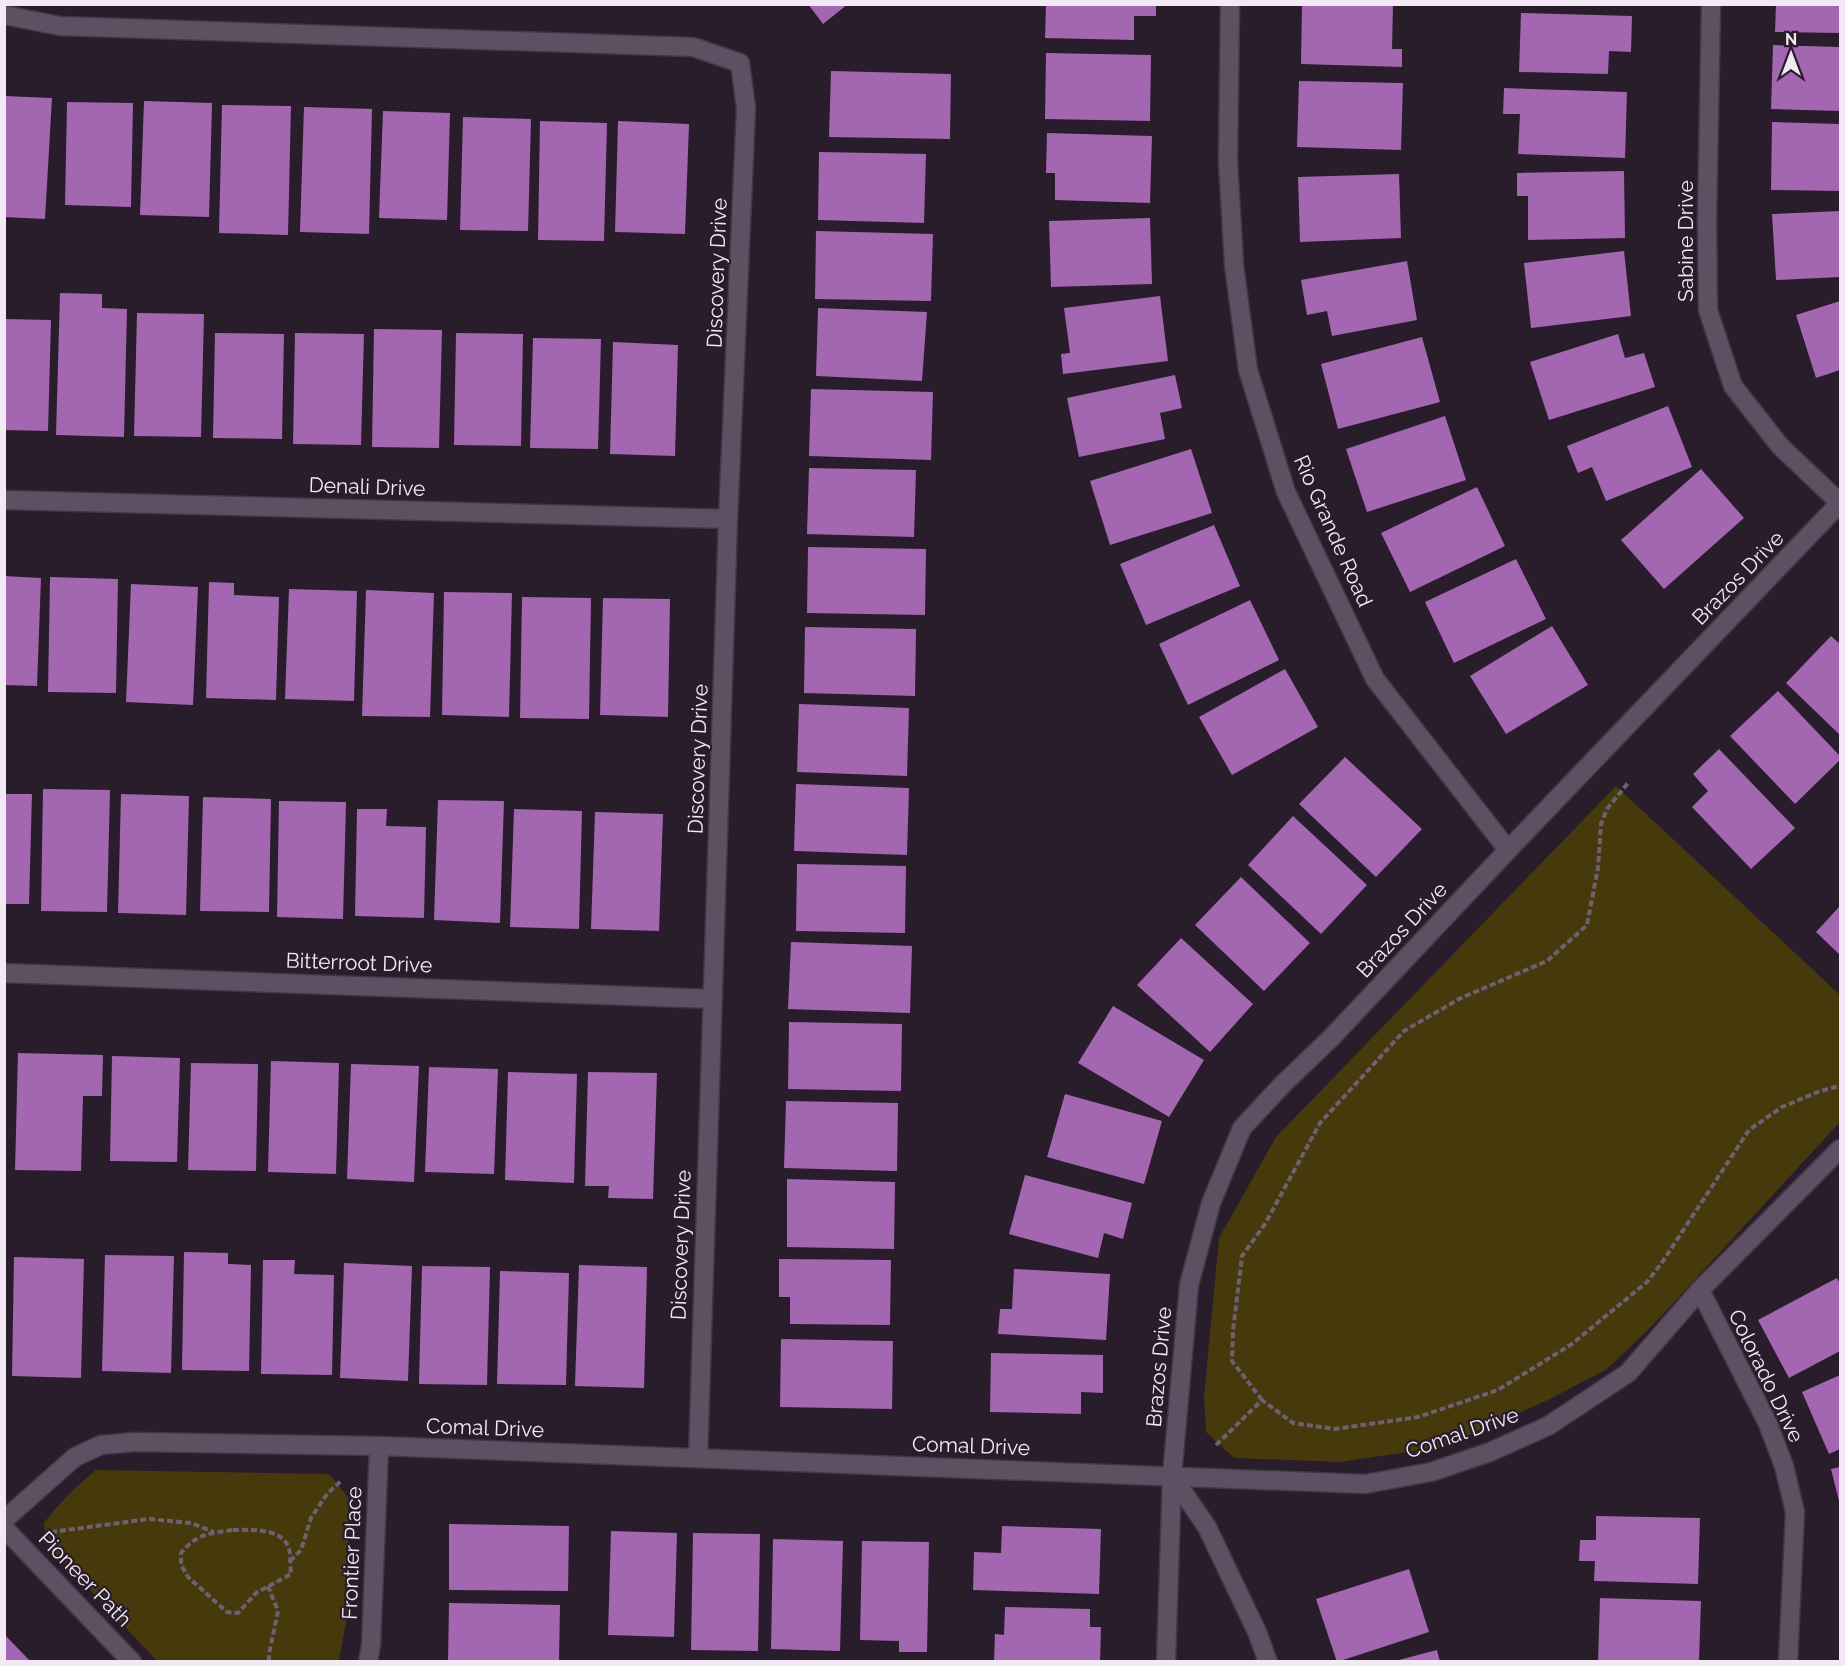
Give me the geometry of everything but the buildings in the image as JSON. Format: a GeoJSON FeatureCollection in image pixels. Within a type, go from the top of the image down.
{"type":"FeatureCollection","features":[{"type":"Feature","properties":{"kind":"street","name":"Rio Grande Road"},"geometry":{"type":"LineString","coordinates":[[1230,4],[1228,160],[1234,265],[1248,370],[1286,492],[1375,679],[1508,850]]}},
{"type":"Feature","properties":{"kind":"street","name":"Sabine Drive"},"geometry":{"type":"LineString","coordinates":[[1711,4],[1707,220],[1708,309],[1733,386],[1780,446],[1840,503]]}},
{"type":"Feature","properties":{"kind":"street","name":"Discovery Drive"},"geometry":{"type":"LineString","coordinates":[[4,15],[60,26],[693,47],[740,63],[746,108],[728,519],[698,1458]]}},
{"type":"Feature","properties":{"kind":"street","name":"Denali Drive"},"geometry":{"type":"LineString","coordinates":[[4,500],[728,519]]}},
{"type":"Feature","properties":{"kind":"street","name":"Brazos Drive"},"geometry":{"type":"LineString","coordinates":[[1166,1662],[1172,1476],[1189,1285],[1211,1203],[1242,1128],[1331,1038],[1840,503]]}},
{"type":"Feature","properties":{"kind":"street","name":"Bitterroot Drive"},"geometry":{"type":"LineString","coordinates":[[4,973],[712,999]]}},
{"type":"Feature","properties":{"kind":"street","name":"Comal Drive"},"geometry":{"type":"LineString","coordinates":[[4,1520],[75,1457],[100,1445],[135,1442],[379,1446],[1365,1484],[1431,1472],[1490,1452],[1548,1426],[1628,1373],[1700,1290],[1840,1149]]}},
{"type":"Feature","properties":{"kind":"street","name":"Colorado Drive"},"geometry":{"type":"LineString","coordinates":[[1700,1290],[1768,1424],[1785,1466],[1795,1512],[1788,1662]]}},
{"type":"Feature","properties":{"kind":"street","name":"Frontier Place"},"geometry":{"type":"LineString","coordinates":[[368,1662],[371,1645],[379,1446]]}},
{"type":"Feature","properties":{"kind":"street"},"geometry":{"type":"LineString","coordinates":[[1172,1476],[1207,1527],[1257,1632],[1268,1662]]}},
{"type":"Feature","properties":{"kind":"street","name":"Pioneer Path"},"geometry":{"type":"LineString","coordinates":[[4,1528],[132,1662]]}},
{"type":"Feature","properties":{"kind":"path"},"geometry":{"type":"LineString","coordinates":[[1628,783],[1607,809],[1601,824],[1598,868],[1587,925],[1547,961],[1461,998],[1404,1032],[1320,1123],[1265,1224],[1242,1256],[1232,1360],[1262,1400],[1293,1423],[1335,1429],[1418,1417],[1498,1390],[1572,1344],[1647,1282],[1749,1130],[1782,1107],[1820,1091],[1840,1086]]}},
{"type":"Feature","properties":{"kind":"path"},"geometry":{"type":"LineString","coordinates":[[1216,1445],[1262,1400]]}},
{"type":"Feature","properties":{"kind":"path"},"geometry":{"type":"LineString","coordinates":[[290,1561],[301,1550],[310,1518],[327,1494],[342,1481]]}},
{"type":"Feature","properties":{"kind":"path"},"geometry":{"type":"LineString","coordinates":[[51,1532],[149,1519],[190,1523],[215,1533]]}},
{"type":"Feature","properties":{"kind":"path"},"geometry":{"type":"LineString","coordinates":[[259,1530],[274,1534],[285,1542],[289,1550],[291,1574],[256,1593],[238,1612],[227,1612],[188,1577],[181,1565],[181,1553],[187,1545],[202,1535],[215,1533],[259,1530]]}},
{"type":"Feature","properties":{"kind":"path"},"geometry":{"type":"LineString","coordinates":[[268,1586],[278,1611],[269,1662]]}},
{"type":"Feature","properties":{"kind":"shaded area"},"geometry":{"type":"Polygon","coordinates":[[[1616,786],[1840,995],[1840,1122],[1653,1325],[1607,1369],[1548,1400],[1442,1447],[1340,1462],[1234,1458],[1206,1432],[1204,1397],[1219,1238],[1276,1137],[1616,786]]]}},
{"type":"Feature","properties":{"kind":"shaded area"},"geometry":{"type":"Polygon","coordinates":[[[96,1470],[329,1474],[348,1497],[348,1610],[339,1661],[157,1661],[46,1543],[44,1523],[68,1495],[96,1470]]]}}]}
